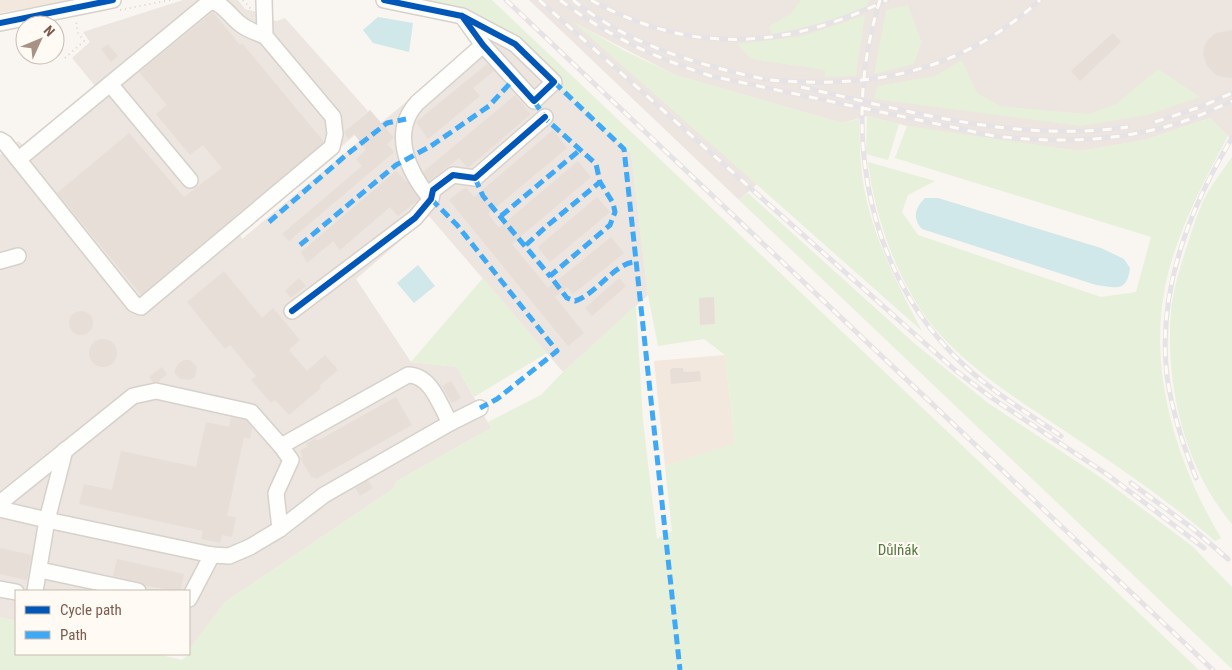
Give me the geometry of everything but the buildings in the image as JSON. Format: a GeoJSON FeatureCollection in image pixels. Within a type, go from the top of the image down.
{"type":"FeatureCollection","features":[{"type":"Feature","properties":{"kind":"street"},"geometry":{"type":"LineString","coordinates":[[264,0],[265,36]]}},
{"type":"Feature","properties":{"kind":"street"},"geometry":{"type":"LineString","coordinates":[[384,0],[462,16],[515,44],[554,82],[534,101],[484,45],[462,16]]}},
{"type":"Feature","properties":{"kind":"street"},"geometry":{"type":"LineString","coordinates":[[0,22],[106,1]]}},
{"type":"Feature","properties":{"kind":"street"},"geometry":{"type":"LineString","coordinates":[[0,140],[5,142],[19,159],[134,304],[141,307],[332,147],[335,134],[333,117],[265,36],[249,30],[237,22],[221,5],[214,2],[207,4],[19,159]]}},
{"type":"Feature","properties":{"kind":"street"},"geometry":{"type":"LineString","coordinates":[[431,199],[423,190],[406,159],[403,124],[417,103],[484,45]]}},
{"type":"Feature","properties":{"kind":"street"},"geometry":{"type":"LineString","coordinates":[[110,84],[190,180]]}},
{"type":"Feature","properties":{"kind":"street"},"geometry":{"type":"LineString","coordinates":[[292,312],[415,218],[431,199],[433,190],[453,175],[476,178],[545,117]]}},
{"type":"Feature","properties":{"kind":"street"},"geometry":{"type":"LineString","coordinates":[[0,261],[18,256]]}},
{"type":"Feature","properties":{"kind":"street"},"geometry":{"type":"LineString","coordinates":[[281,446],[408,375],[417,375],[425,380],[450,423]]}},
{"type":"Feature","properties":{"kind":"street"},"geometry":{"type":"LineString","coordinates":[[0,503],[133,396],[156,391],[251,412],[291,460],[276,493],[280,529]]}},
{"type":"Feature","properties":{"kind":"street"},"geometry":{"type":"LineString","coordinates":[[0,508],[47,520],[212,555],[229,556],[280,529],[324,495],[450,423],[480,408]]}},
{"type":"Feature","properties":{"kind":"street"},"geometry":{"type":"LineString","coordinates":[[35,590],[40,570],[43,537],[65,450]]}},
{"type":"Feature","properties":{"kind":"street"},"geometry":{"type":"LineString","coordinates":[[190,597],[212,555]]}},
{"type":"Feature","properties":{"kind":"street"},"geometry":{"type":"LineString","coordinates":[[40,570],[133,590]]}},
{"type":"Feature","properties":{"kind":"street"},"geometry":{"type":"LineString","coordinates":[[0,589],[15,592]]}},
{"type":"Feature","properties":{"kind":"path"},"geometry":{"type":"LineString","coordinates":[[65,58],[84,41],[78,33],[74,7]]}},
{"type":"Feature","properties":{"kind":"shaded area"},"geometry":{"type":"Polygon","coordinates":[[[0,0],[72,0],[0,13],[0,0]]]}},
{"type":"Feature","properties":{"kind":"shaded area"},"geometry":{"type":"Polygon","coordinates":[[[183,0],[238,0],[245,9],[257,12],[257,17],[277,21],[285,18],[368,111],[349,128],[355,135],[239,232],[242,239],[497,26],[631,153],[648,295],[563,372],[429,216],[356,279],[411,362],[457,367],[491,428],[397,481],[393,489],[225,602],[190,649],[190,590],[15,590],[15,621],[0,617],[0,155],[18,141],[23,145],[95,86],[72,58],[90,42],[83,32],[183,0]]]}},
{"type":"Feature","properties":{"kind":"shaded area"},"geometry":{"type":"Polygon","coordinates":[[[529,0],[1232,0],[1232,140],[1210,118],[1145,140],[1080,151],[986,139],[907,126],[867,116],[842,123],[675,75],[575,23],[757,184],[739,200],[529,0]]]}},
{"type":"Feature","properties":{"kind":"shaded area"},"geometry":{"type":"Polygon","coordinates":[[[725,355],[735,444],[665,466],[654,361],[725,355]]]}},
{"type":"Feature","properties":{"kind":"green space","name":"Důlňák"},"geometry":{"type":"Polygon","coordinates":[[[384,0],[492,0],[1199,670],[0,670],[0,617],[15,621],[15,655],[161,655],[182,660],[190,655],[190,649],[225,602],[393,489],[397,481],[491,428],[488,422],[541,395],[563,372],[636,305],[643,421],[657,539],[672,531],[665,466],[735,443],[725,355],[704,339],[658,346],[648,295],[631,154],[515,44],[462,16],[384,0]]]}},
{"type":"Feature","properties":{"kind":"green space"},"geometry":{"type":"Polygon","coordinates":[[[801,0],[869,0],[867,6],[844,15],[820,23],[771,34],[769,26],[790,14],[801,0]]]}},
{"type":"Feature","properties":{"kind":"green space"},"geometry":{"type":"Polygon","coordinates":[[[908,5],[922,42],[914,64],[874,74],[886,10],[908,5]]]}},
{"type":"Feature","properties":{"kind":"green space"},"geometry":{"type":"Polygon","coordinates":[[[865,15],[856,76],[825,77],[825,70],[751,59],[737,44],[803,36],[865,15]]]}},
{"type":"Feature","properties":{"kind":"green space"},"geometry":{"type":"Polygon","coordinates":[[[572,21],[625,51],[675,75],[842,123],[859,119],[860,154],[868,207],[880,244],[895,279],[922,331],[572,21]]]}},
{"type":"Feature","properties":{"kind":"green space"},"geometry":{"type":"Polygon","coordinates":[[[962,60],[977,93],[1000,106],[1088,114],[1116,104],[1158,69],[1200,97],[1148,115],[1080,126],[874,99],[877,86],[935,76],[962,60]]]}},
{"type":"Feature","properties":{"kind":"green space"},"geometry":{"type":"Polygon","coordinates":[[[867,116],[899,124],[888,160],[866,154],[867,116]]]}},
{"type":"Feature","properties":{"kind":"green space"},"geometry":{"type":"Polygon","coordinates":[[[1210,118],[1228,136],[1200,190],[1176,247],[1165,287],[1161,319],[1160,352],[1170,417],[1179,449],[1191,480],[1221,538],[1215,541],[1142,484],[998,386],[966,360],[937,331],[911,294],[891,251],[876,206],[868,162],[935,181],[908,195],[902,212],[918,235],[1101,297],[1136,292],[1151,237],[895,158],[907,126],[1080,151],[1145,140],[1210,118]]]}},
{"type":"Feature","properties":{"kind":"green space"},"geometry":{"type":"Polygon","coordinates":[[[1232,157],[1232,524],[1215,501],[1201,477],[1190,451],[1181,424],[1175,395],[1170,339],[1174,292],[1181,264],[1200,208],[1208,192],[1232,157]]]}},
{"type":"Feature","properties":{"kind":"green space"},"geometry":{"type":"Polygon","coordinates":[[[748,193],[914,343],[988,403],[1103,479],[1192,546],[1232,587],[1232,669],[739,200],[748,193]]]}},
{"type":"Feature","properties":{"kind":"green space"},"geometry":{"type":"Polygon","coordinates":[[[483,278],[547,353],[474,397],[457,367],[411,362],[483,278]]]}},
{"type":"Feature","properties":{"kind":"water"},"geometry":{"type":"Polygon","coordinates":[[[378,17],[413,23],[409,52],[373,43],[363,30],[378,17]]]}},
{"type":"Feature","properties":{"kind":"water"},"geometry":{"type":"Polygon","coordinates":[[[925,198],[938,198],[1101,248],[1124,259],[1130,268],[1129,276],[1120,287],[1096,285],[922,229],[917,221],[916,213],[925,198]]]}},
{"type":"Feature","properties":{"kind":"water"},"geometry":{"type":"Polygon","coordinates":[[[418,265],[435,286],[414,303],[397,283],[418,265]]]}},
{"type":"Feature","properties":{"kind":"railway"},"geometry":{"type":"LineString","coordinates":[[506,0],[1213,670]]}},
{"type":"Feature","properties":{"kind":"railway"},"geometry":{"type":"LineString","coordinates":[[539,0],[955,370],[992,398],[1108,475],[1204,548]]}},
{"type":"Feature","properties":{"kind":"railway"},"geometry":{"type":"LineString","coordinates":[[560,0],[613,35],[670,61],[711,76],[994,136],[1039,140],[1084,140],[1128,135],[1180,123],[1232,101]]}},
{"type":"Feature","properties":{"kind":"railway"},"geometry":{"type":"LineString","coordinates":[[573,0],[594,16],[617,29],[664,51],[713,67],[764,79]]}},
{"type":"Feature","properties":{"kind":"railway"},"geometry":{"type":"LineString","coordinates":[[591,0],[629,18],[666,31],[702,38],[739,39],[776,36],[812,29],[887,0]]}},
{"type":"Feature","properties":{"kind":"railway"},"geometry":{"type":"LineString","coordinates":[[880,0],[869,45],[863,91],[863,138],[868,184],[879,229],[895,271],[918,311],[959,361],[987,385],[1061,436]]}},
{"type":"Feature","properties":{"kind":"railway"},"geometry":{"type":"LineString","coordinates":[[770,80],[845,81],[880,78],[914,70],[947,59],[979,44],[1010,24],[1040,0]]}},
{"type":"Feature","properties":{"kind":"railway"},"geometry":{"type":"LineString","coordinates":[[801,87],[922,114],[1004,128],[1086,131],[1128,127]]}},
{"type":"Feature","properties":{"kind":"railway"},"geometry":{"type":"LineString","coordinates":[[1155,122],[1200,107],[1232,93]]}},
{"type":"Feature","properties":{"kind":"railway"},"geometry":{"type":"LineString","coordinates":[[1196,478],[1178,428],[1169,389],[1165,344],[1167,313],[1172,282],[1190,222],[1202,193],[1232,138]]}},
{"type":"Feature","properties":{"kind":"railway"},"geometry":{"type":"LineString","coordinates":[[1131,483],[1192,528],[1228,559]]}},
{"type":"Feature","properties":{"kind":"marked path"},"geometry":{"type":"LineString","coordinates":[[300,245],[396,165],[431,146],[489,106],[514,79]]}},
{"type":"Feature","properties":{"kind":"marked path"},"geometry":{"type":"LineString","coordinates":[[554,82],[624,149],[680,670]]}},
{"type":"Feature","properties":{"kind":"marked path"},"geometry":{"type":"LineString","coordinates":[[534,101],[547,120],[596,164],[600,182],[613,203],[615,212],[610,225],[550,276],[567,298],[575,301],[591,292],[613,272],[628,263],[636,262]]}},
{"type":"Feature","properties":{"kind":"marked path"},"geometry":{"type":"LineString","coordinates":[[269,222],[345,156],[387,123],[406,119]]}},
{"type":"Feature","properties":{"kind":"marked path"},"geometry":{"type":"LineString","coordinates":[[501,216],[581,149]]}},
{"type":"Feature","properties":{"kind":"marked path"},"geometry":{"type":"LineString","coordinates":[[475,178],[483,196],[550,276]]}},
{"type":"Feature","properties":{"kind":"marked path"},"geometry":{"type":"LineString","coordinates":[[526,245],[600,182]]}},
{"type":"Feature","properties":{"kind":"marked path"},"geometry":{"type":"LineString","coordinates":[[431,199],[457,225],[557,351],[497,399],[480,408]]}},
{"type":"Feature","properties":{"kind":"cycle path"},"geometry":{"type":"LineString","coordinates":[[0,23],[113,0]]}},
{"type":"Feature","properties":{"kind":"cycle path"},"geometry":{"type":"LineString","coordinates":[[384,0],[462,16],[515,44],[554,82],[534,101],[483,45],[462,16]]}},
{"type":"Feature","properties":{"kind":"cycle path"},"geometry":{"type":"LineString","coordinates":[[292,311],[415,218],[431,199],[433,190],[453,175],[475,178],[545,117]]}}]}
